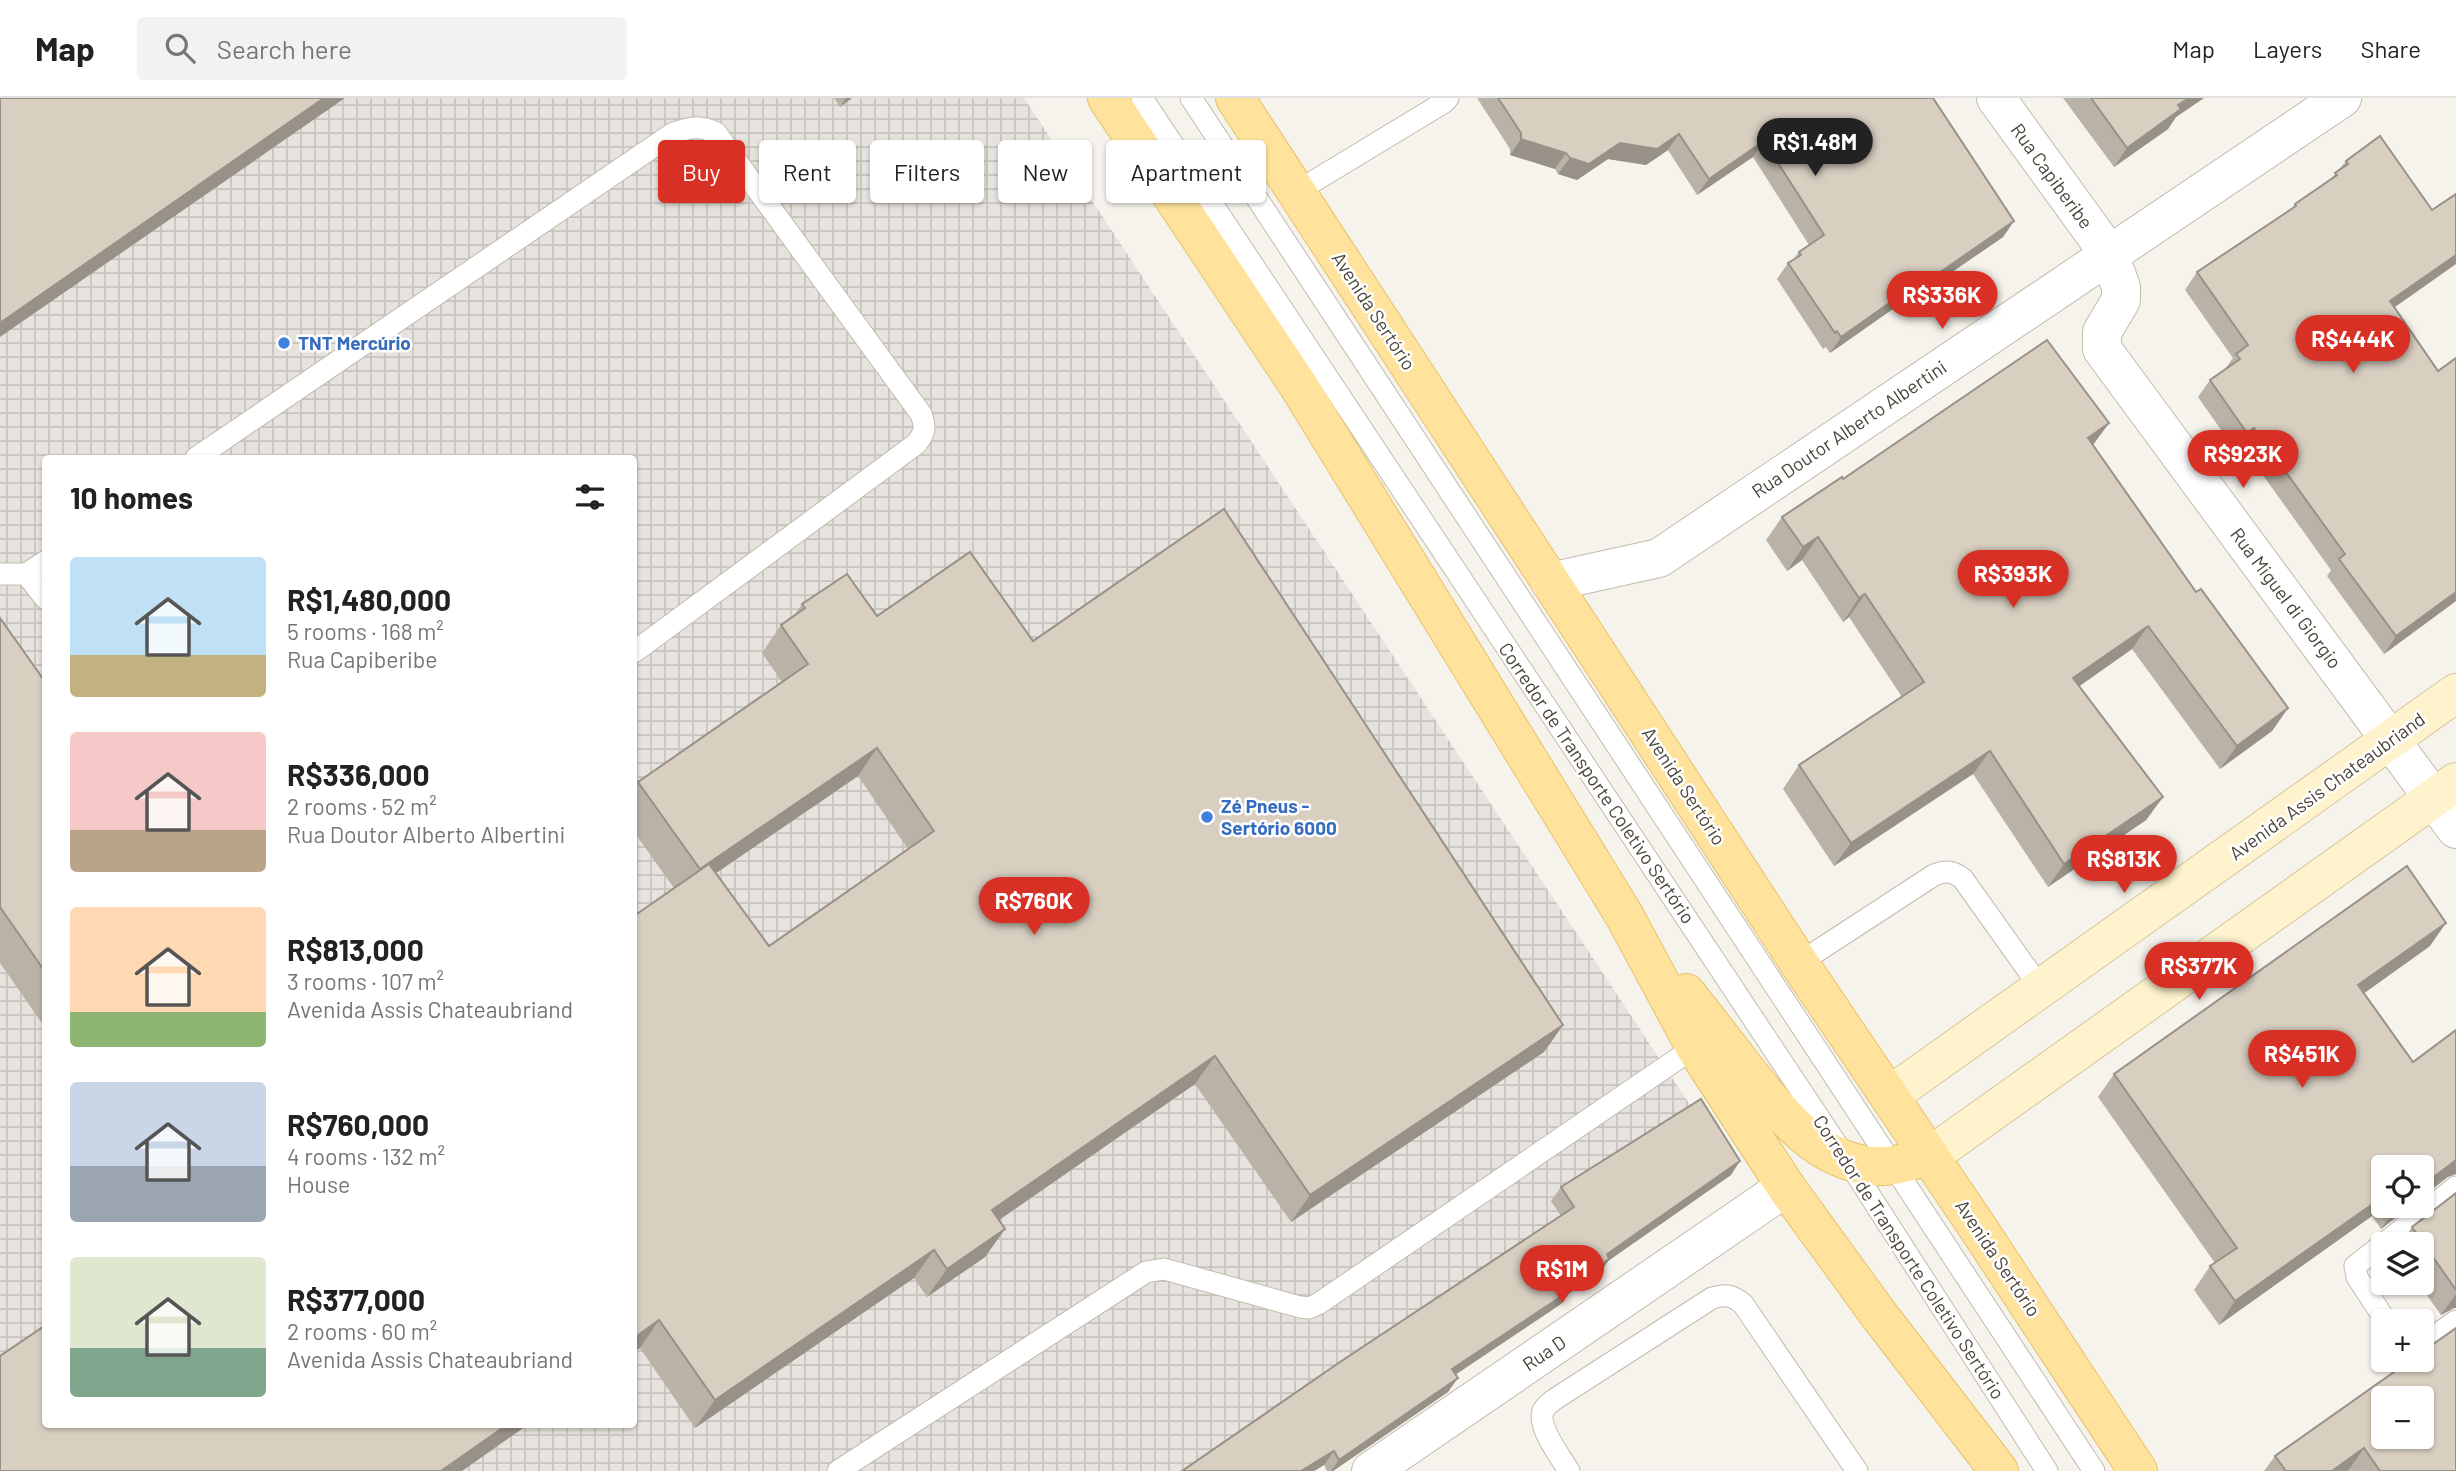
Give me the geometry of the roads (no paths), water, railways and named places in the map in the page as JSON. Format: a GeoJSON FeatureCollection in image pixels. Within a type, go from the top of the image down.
{"type":"FeatureCollection","features":[{"type":"Feature","properties":{"kind":"main road"},"geometry":{"type":"LineString","coordinates":[[1107,98],[1298,385],[1624,915],[1695,1047],[1786,1187],[1876,1311],[1999,1471]]}},
{"type":"Feature","properties":{"kind":"main road","name":"Avenida Sertório"},"geometry":{"type":"LineString","coordinates":[[1235,98],[1799,963],[1889,1096],[1912,1161],[2138,1471]]}},
{"type":"Feature","properties":{"kind":"main road"},"geometry":{"type":"LineString","coordinates":[[1624,915],[1784,1117],[1814,1144],[1847,1160],[1871,1166],[1912,1161]]}},
{"type":"Feature","properties":{"kind":"street","name":"Rua Capiberibe"},"geometry":{"type":"LineString","coordinates":[[1996,98],[2109,254]]}},
{"type":"Feature","properties":{"kind":"street","name":"Rua Doutor Alberto Albertini"},"geometry":{"type":"LineString","coordinates":[[1550,582],[1659,558],[2342,98]]}},
{"type":"Feature","properties":{"kind":"street","name":"Rua Miguel di Giorgio"},"geometry":{"type":"LineString","coordinates":[[2109,254],[2121,287],[2121,300],[2102,332],[2102,349],[2392,740],[2445,790],[2456,829]]}},
{"type":"Feature","properties":{"kind":"street","name":"Avenida Assis Chateaubriand"},"geometry":{"type":"LineString","coordinates":[[1889,1096],[2456,694]]}},
{"type":"Feature","properties":{"kind":"street"},"geometry":{"type":"LineString","coordinates":[[1912,1161],[2445,790]]}},
{"type":"Feature","properties":{"kind":"street","name":"Rua D"},"geometry":{"type":"LineString","coordinates":[[1371,1471],[1786,1187]]}},
{"type":"Feature","properties":{"kind":"lane","name":"Corredor de Transporte Coletivo Sertório"},"geometry":{"type":"LineString","coordinates":[[1142,98],[1847,1160],[2047,1471]]}},
{"type":"Feature","properties":{"kind":"lane","name":"Corredor de Transporte Coletivo Sertório"},"geometry":{"type":"LineString","coordinates":[[1191,98],[1912,1161],[2094,1471]]}},
{"type":"Feature","properties":{"kind":"lane"},"geometry":{"type":"LineString","coordinates":[[1296,192],[1448,98]]}},
{"type":"Feature","properties":{"kind":"lane"},"geometry":{"type":"LineString","coordinates":[[200,455],[672,134],[694,126],[705,128],[716,133],[921,414],[925,425],[923,435],[916,444],[637,650]]}},
{"type":"Feature","properties":{"kind":"lane"},"geometry":{"type":"LineString","coordinates":[[0,574],[26,574],[42,564]]}},
{"type":"Feature","properties":{"kind":"lane"},"geometry":{"type":"LineString","coordinates":[[26,574],[42,594]]}},
{"type":"Feature","properties":{"kind":"lane"},"geometry":{"type":"LineString","coordinates":[[1799,963],[1944,870],[1963,879],[2042,990]]}},
{"type":"Feature","properties":{"kind":"lane"},"geometry":{"type":"LineString","coordinates":[[838,1471],[1146,1272],[1164,1269],[1300,1307],[1309,1308],[1318,1304],[1695,1047]]}},
{"type":"Feature","properties":{"kind":"lane"},"geometry":{"type":"LineString","coordinates":[[2378,1309],[2357,1277],[2355,1266],[2456,1186]]}},
{"type":"Feature","properties":{"kind":"lane"},"geometry":{"type":"LineString","coordinates":[[1569,1471],[1545,1430],[1541,1420],[1544,1409],[1598,1371],[1712,1298],[1723,1294],[1734,1297],[1743,1304],[1857,1471]]}},
{"type":"Feature","properties":{"kind":"lane"},"geometry":{"type":"LineString","coordinates":[[2434,1337],[2456,1321]]}},
{"type":"Feature","properties":{"kind":"place","name":"TNT Mercúrio"},"geometry":{"type":"Point","coordinates":[284,343]}},
{"type":"Feature","properties":{"kind":"place","name":"Zé Pneus - Sertório 6000"},"geometry":{"type":"Point","coordinates":[1207,817]}}]}
